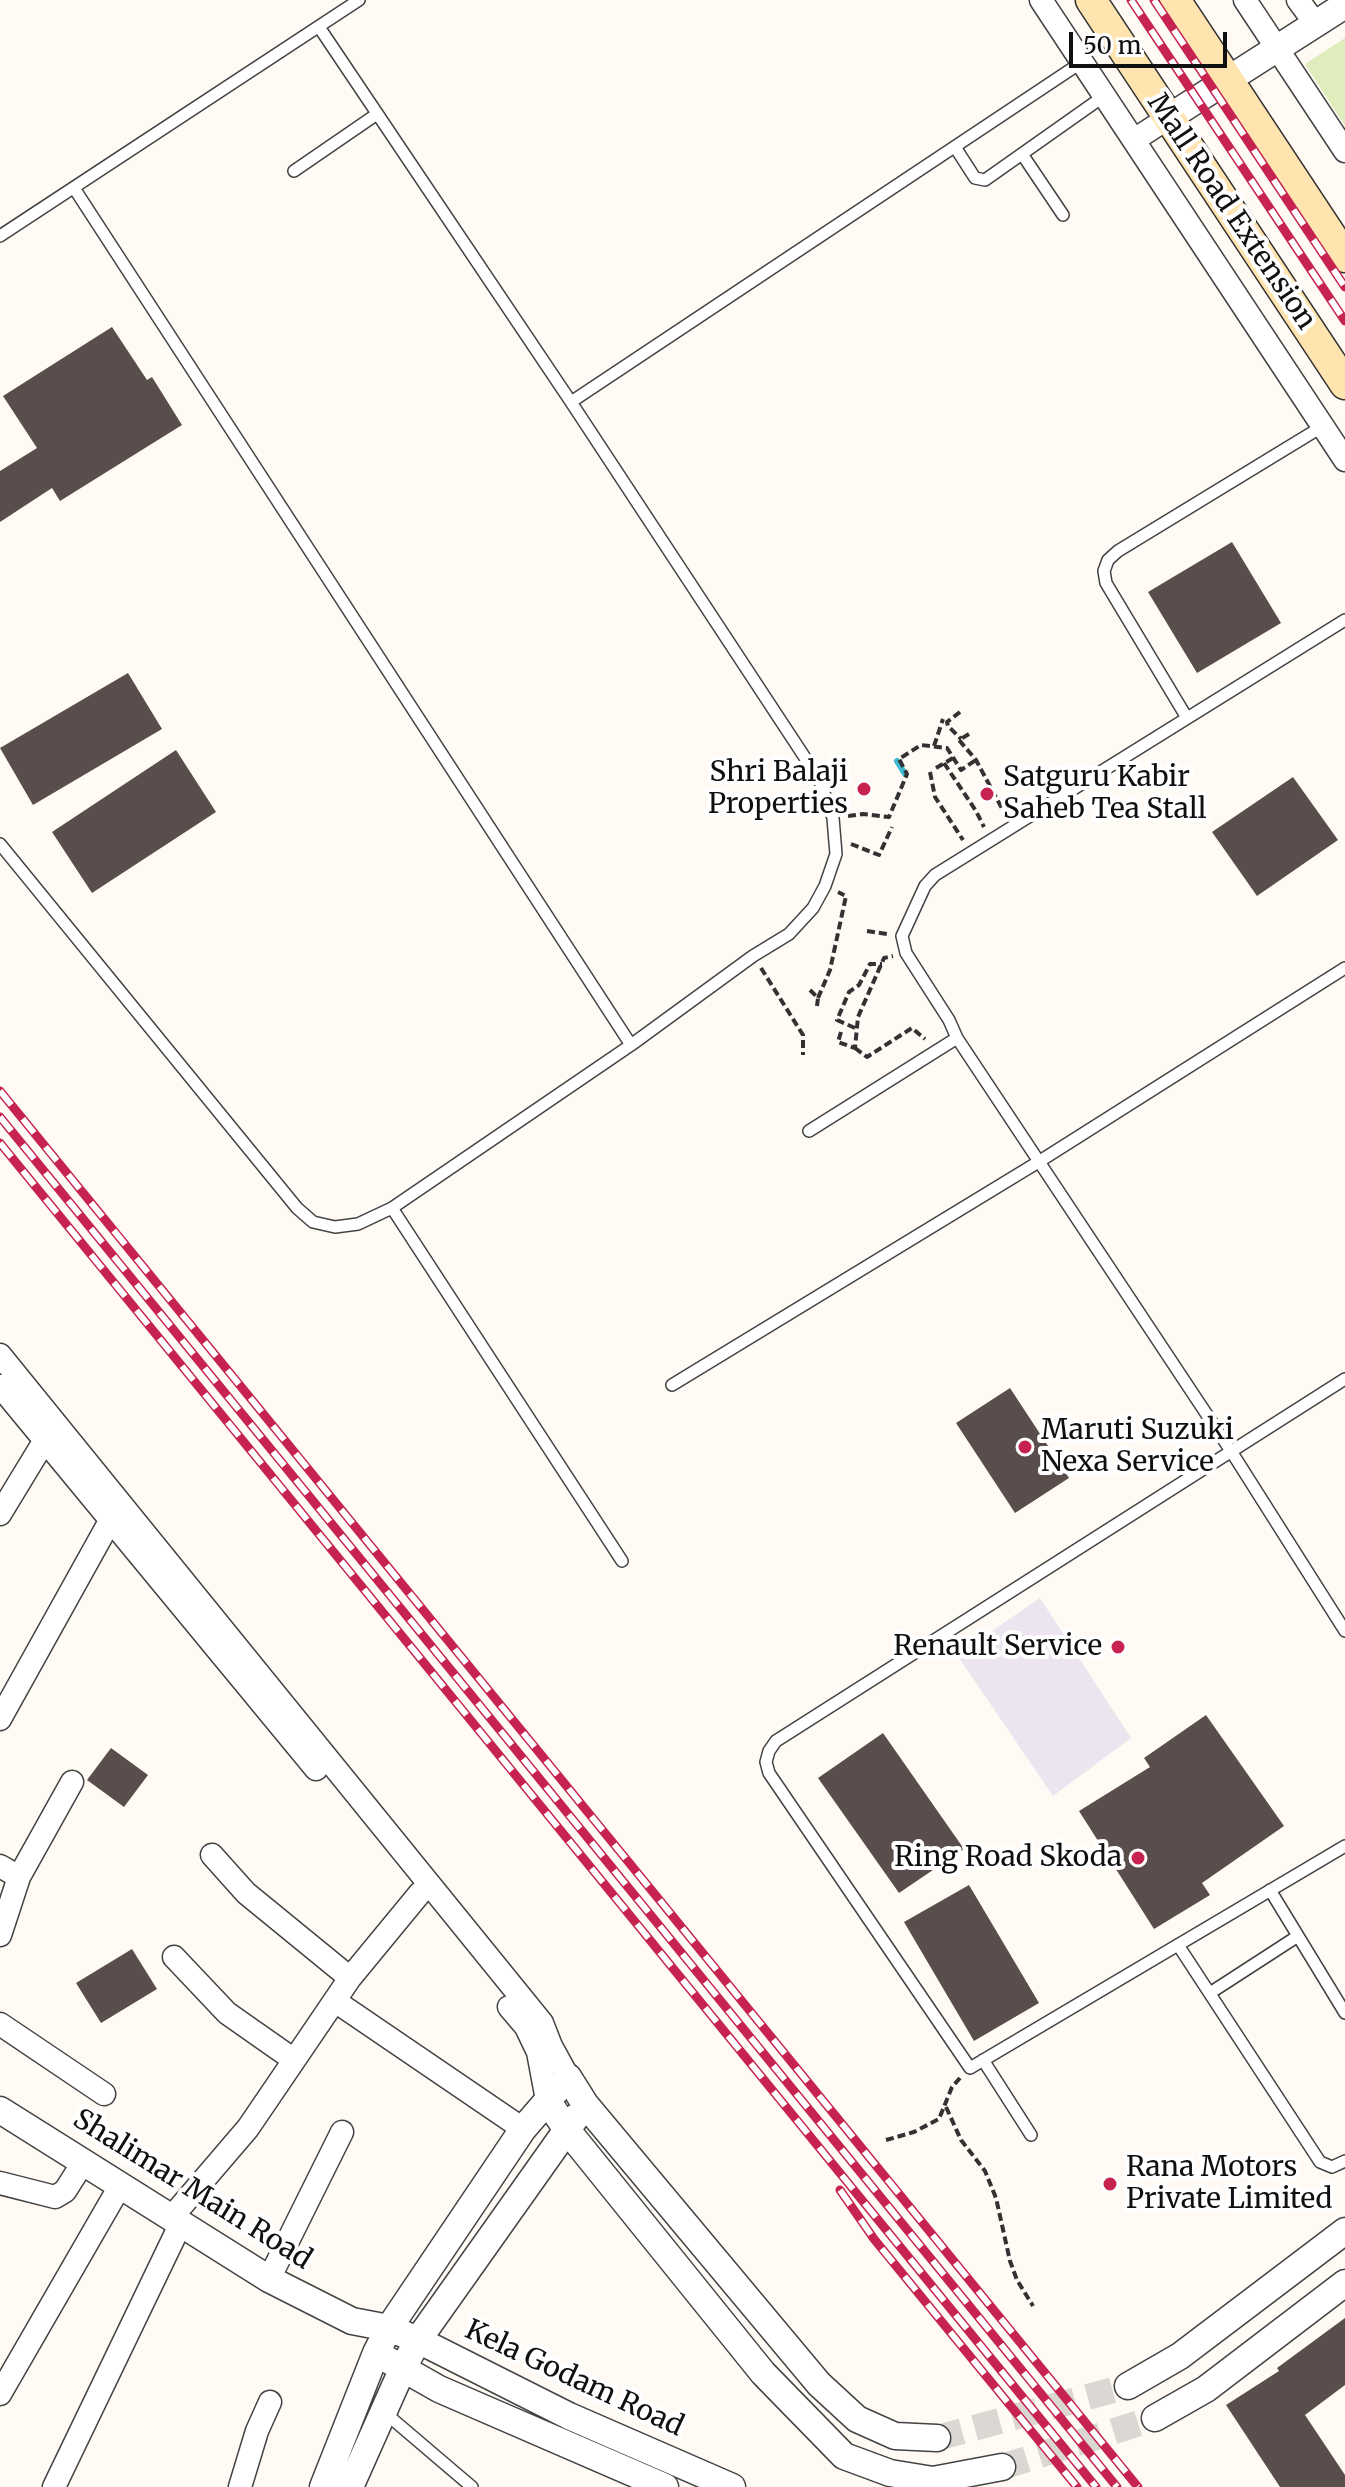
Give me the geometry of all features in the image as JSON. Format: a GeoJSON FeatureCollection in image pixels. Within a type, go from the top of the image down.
{"type":"FeatureCollection","features":[{"type":"Feature","properties":{"kind":"main road","name":"Mall Road Extension"},"geometry":{"type":"LineString","coordinates":[[1091,0],[1345,384]]}},
{"type":"Feature","properties":{"kind":"main road"},"geometry":{"type":"LineString","coordinates":[[1175,0],[1345,257]]}},
{"type":"Feature","properties":{"kind":"street"},"geometry":{"type":"LineString","coordinates":[[1041,0],[1345,460]]}},
{"type":"Feature","properties":{"kind":"street"},"geometry":{"type":"LineString","coordinates":[[1245,0],[1345,151]]}},
{"type":"Feature","properties":{"kind":"street"},"geometry":{"type":"LineString","coordinates":[[1298,0],[1332,10]]}},
{"type":"Feature","properties":{"kind":"street"},"geometry":{"type":"LineString","coordinates":[[1134,140],[1332,10]]}},
{"type":"Feature","properties":{"kind":"street"},"geometry":{"type":"LineString","coordinates":[[0,1355],[542,2023],[551,2046],[585,2104],[819,2384],[857,2419],[895,2436],[937,2438]]}},
{"type":"Feature","properties":{"kind":"street"},"geometry":{"type":"LineString","coordinates":[[0,1386],[420,1893],[526,2027],[538,2052],[547,2100],[567,2130],[763,2373],[844,2456],[890,2473],[933,2480],[1002,2467]]}},
{"type":"Feature","properties":{"kind":"street"},"geometry":{"type":"LineString","coordinates":[[0,1514],[45,1440]]}},
{"type":"Feature","properties":{"kind":"street"},"geometry":{"type":"LineString","coordinates":[[0,1719],[110,1521]]}},
{"type":"Feature","properties":{"kind":"street"},"geometry":{"type":"LineString","coordinates":[[0,1935],[10,1871],[72,1782]]}},
{"type":"Feature","properties":{"kind":"street"},"geometry":{"type":"LineString","coordinates":[[212,1855],[246,1893],[350,1978]]}},
{"type":"Feature","properties":{"kind":"street"},"geometry":{"type":"LineString","coordinates":[[54,2487],[176,2220],[248,2128],[350,1978],[420,1893]]}},
{"type":"Feature","properties":{"kind":"street"},"geometry":{"type":"LineString","coordinates":[[174,1957],[227,2013],[294,2060]]}},
{"type":"Feature","properties":{"kind":"street"},"geometry":{"type":"LineString","coordinates":[[335,2001],[523,2129]]}},
{"type":"Feature","properties":{"kind":"street"},"geometry":{"type":"LineString","coordinates":[[0,2024],[104,2094]]}},
{"type":"Feature","properties":{"kind":"street"},"geometry":{"type":"LineString","coordinates":[[323,2487],[376,2353],[389,2328],[523,2129],[568,2077]]}},
{"type":"Feature","properties":{"kind":"street"},"geometry":{"type":"LineString","coordinates":[[355,2484],[383,2412],[418,2340],[585,2104]]}},
{"type":"Feature","properties":{"kind":"street","name":"Shalimar Main Road"},"geometry":{"type":"LineString","coordinates":[[0,2110],[269,2279],[352,2321],[389,2328]]}},
{"type":"Feature","properties":{"kind":"street"},"geometry":{"type":"LineString","coordinates":[[269,2279],[342,2132]]}},
{"type":"Feature","properties":{"kind":"street"},"geometry":{"type":"LineString","coordinates":[[0,2183],[55,2197],[65,2191],[84,2161]]}},
{"type":"Feature","properties":{"kind":"street"},"geometry":{"type":"LineString","coordinates":[[0,2394],[120,2186]]}},
{"type":"Feature","properties":{"kind":"street"},"geometry":{"type":"LineString","coordinates":[[1128,2386],[1180,2356],[1345,2231]]}},
{"type":"Feature","properties":{"kind":"street"},"geometry":{"type":"LineString","coordinates":[[1155,2418],[1206,2389],[1345,2283]]}},
{"type":"Feature","properties":{"kind":"street","name":"Shalimar Main Road"},"geometry":{"type":"LineString","coordinates":[[352,2321],[376,2353]]}},
{"type":"Feature","properties":{"kind":"street","name":"Kela Godam Road"},"geometry":{"type":"LineString","coordinates":[[389,2328],[569,2416],[732,2487]]}},
{"type":"Feature","properties":{"kind":"street"},"geometry":{"type":"LineString","coordinates":[[376,2353],[439,2389],[665,2487]]}},
{"type":"Feature","properties":{"kind":"street"},"geometry":{"type":"LineString","coordinates":[[240,2487],[257,2431],[270,2402]]}},
{"type":"Feature","properties":{"kind":"lane"},"geometry":{"type":"LineString","coordinates":[[0,236],[359,0]]}},
{"type":"Feature","properties":{"kind":"lane"},"geometry":{"type":"LineString","coordinates":[[0,844],[297,1208],[313,1222],[335,1227],[358,1224],[392,1208],[631,1045],[753,956],[789,934],[813,908],[825,886],[836,854],[833,818],[819,779],[319,27]]}},
{"type":"Feature","properties":{"kind":"lane"},"geometry":{"type":"LineString","coordinates":[[571,402],[1082,62]]}},
{"type":"Feature","properties":{"kind":"lane"},"geometry":{"type":"LineString","coordinates":[[955,147],[978,180],[985,180],[1104,96]]}},
{"type":"Feature","properties":{"kind":"lane"},"geometry":{"type":"LineString","coordinates":[[294,171],[377,114]]}},
{"type":"Feature","properties":{"kind":"lane"},"geometry":{"type":"LineString","coordinates":[[1022,154],[1063,215]]}},
{"type":"Feature","properties":{"kind":"lane"},"geometry":{"type":"LineString","coordinates":[[74,188],[631,1045]]}},
{"type":"Feature","properties":{"kind":"lane"},"geometry":{"type":"LineString","coordinates":[[1187,718],[1106,583],[1104,571],[1108,560],[1323,426]]}},
{"type":"Feature","properties":{"kind":"lane"},"geometry":{"type":"LineString","coordinates":[[1345,620],[935,875],[925,886],[902,936],[906,953],[949,1020],[957,1038],[1231,1451],[1345,1631]]}},
{"type":"Feature","properties":{"kind":"lane"},"geometry":{"type":"LineString","coordinates":[[672,1385],[1040,1161],[1345,968]]}},
{"type":"Feature","properties":{"kind":"lane"},"geometry":{"type":"LineString","coordinates":[[809,1131],[957,1038]]}},
{"type":"Feature","properties":{"kind":"lane"},"geometry":{"type":"LineString","coordinates":[[392,1208],[622,1561]]}},
{"type":"Feature","properties":{"kind":"lane"},"geometry":{"type":"LineString","coordinates":[[1345,1379],[776,1741],[766,1762],[769,1773],[970,2068],[1345,1846]]}},
{"type":"Feature","properties":{"kind":"lane"},"geometry":{"type":"LineString","coordinates":[[1270,1890],[1345,2013]]}},
{"type":"Feature","properties":{"kind":"lane"},"geometry":{"type":"LineString","coordinates":[[1210,1993],[1298,1936]]}},
{"type":"Feature","properties":{"kind":"lane"},"geometry":{"type":"LineString","coordinates":[[1178,1945],[1320,2162],[1332,2167],[1345,2161]]}},
{"type":"Feature","properties":{"kind":"lane"},"geometry":{"type":"LineString","coordinates":[[983,2060],[1031,2135]]}},
{"type":"Feature","properties":{"kind":"lane"},"geometry":{"type":"LineString","coordinates":[[383,2412],[472,2487]]}},
{"type":"Feature","properties":{"kind":"path"},"geometry":{"type":"LineString","coordinates":[[960,712],[947,722],[948,726],[976,760],[1012,827]]}},
{"type":"Feature","properties":{"kind":"path"},"geometry":{"type":"LineString","coordinates":[[934,746],[943,719]]}},
{"type":"Feature","properties":{"kind":"path"},"geometry":{"type":"LineString","coordinates":[[961,739],[969,734]]}},
{"type":"Feature","properties":{"kind":"path"},"geometry":{"type":"LineString","coordinates":[[833,818],[863,814],[889,817],[907,774],[899,759],[921,745],[947,748],[961,770],[976,760]]}},
{"type":"Feature","properties":{"kind":"path"},"geometry":{"type":"LineString","coordinates":[[936,768],[953,758]]}},
{"type":"Feature","properties":{"kind":"path"},"geometry":{"type":"LineString","coordinates":[[944,763],[991,840]]}},
{"type":"Feature","properties":{"kind":"path"},"geometry":{"type":"LineString","coordinates":[[930,772],[935,797],[971,852]]}},
{"type":"Feature","properties":{"kind":"path"},"geometry":{"type":"LineString","coordinates":[[834,837],[879,855],[892,827]]}},
{"type":"Feature","properties":{"kind":"path"},"geometry":{"type":"LineString","coordinates":[[817,1006],[830,970],[846,896],[825,886]]}},
{"type":"Feature","properties":{"kind":"path"},"geometry":{"type":"LineString","coordinates":[[855,1048],[858,1017],[884,958],[906,953]]}},
{"type":"Feature","properties":{"kind":"path"},"geometry":{"type":"LineString","coordinates":[[753,956],[803,1035],[803,1055]]}},
{"type":"Feature","properties":{"kind":"path"},"geometry":{"type":"LineString","coordinates":[[856,1028],[837,1020],[849,992],[859,985],[870,964],[882,964]]}},
{"type":"Feature","properties":{"kind":"path"},"geometry":{"type":"LineString","coordinates":[[810,990],[818,998]]}},
{"type":"Feature","properties":{"kind":"path"},"geometry":{"type":"LineString","coordinates":[[841,1032],[838,1042],[855,1048],[867,1057],[912,1028],[939,1049]]}},
{"type":"Feature","properties":{"kind":"path"},"geometry":{"type":"LineString","coordinates":[[886,2140],[939,2119],[952,2087],[970,2068]]}},
{"type":"Feature","properties":{"kind":"path"},"geometry":{"type":"LineString","coordinates":[[946,2107],[961,2140],[985,2171],[996,2198],[1010,2261],[1017,2280],[1033,2306]]}},
{"type":"Feature","properties":{"kind":"shaded area"},"geometry":{"type":"Polygon","coordinates":[[[1040,1598],[1131,1738],[1053,1796],[957,1655],[1040,1598]]]}},
{"type":"Feature","properties":{"kind":"green space"},"geometry":{"type":"Polygon","coordinates":[[[1345,38],[1345,126],[1305,64],[1345,38]]]}},
{"type":"Feature","properties":{"kind":"building"},"geometry":{"type":"Polygon","coordinates":[[[112,327],[147,380],[152,377],[182,425],[60,501],[52,488],[0,522],[0,471],[37,448],[3,396],[112,327]]]}},
{"type":"Feature","properties":{"kind":"building"},"geometry":{"type":"Polygon","coordinates":[[[1232,542],[1281,623],[1197,673],[1148,592],[1232,542]]]}},
{"type":"Feature","properties":{"kind":"building"},"geometry":{"type":"Polygon","coordinates":[[[128,673],[162,729],[33,805],[0,748],[128,673]]]}},
{"type":"Feature","properties":{"kind":"building"},"geometry":{"type":"Polygon","coordinates":[[[176,750],[216,812],[92,893],[52,832],[176,750]]]}},
{"type":"Feature","properties":{"kind":"building"},"geometry":{"type":"Polygon","coordinates":[[[1293,777],[1338,840],[1257,896],[1212,832],[1293,777]]]}},
{"type":"Feature","properties":{"kind":"building"},"geometry":{"type":"Polygon","coordinates":[[[1010,1388],[1069,1478],[1015,1513],[956,1423],[1010,1388]]]}},
{"type":"Feature","properties":{"kind":"building"},"geometry":{"type":"Polygon","coordinates":[[[1206,1715],[1284,1826],[1202,1883],[1210,1895],[1154,1929],[1079,1811],[1150,1767],[1144,1758],[1206,1715]]]}},
{"type":"Feature","properties":{"kind":"building"},"geometry":{"type":"Polygon","coordinates":[[[883,1733],[964,1849],[899,1893],[818,1778],[883,1733]]]}},
{"type":"Feature","properties":{"kind":"building"},"geometry":{"type":"Polygon","coordinates":[[[111,1748],[148,1775],[124,1807],[87,1780],[111,1748]]]}},
{"type":"Feature","properties":{"kind":"building"},"geometry":{"type":"Polygon","coordinates":[[[969,1885],[1039,2003],[974,2041],[904,1922],[969,1885]]]}},
{"type":"Feature","properties":{"kind":"building"},"geometry":{"type":"Polygon","coordinates":[[[132,1949],[157,1989],[101,2023],[76,1983],[132,1949]]]}},
{"type":"Feature","properties":{"kind":"building"},"geometry":{"type":"Polygon","coordinates":[[[1345,2318],[1345,2385],[1305,2415],[1345,2475],[1345,2487],[1280,2487],[1226,2405],[1279,2371],[1277,2368],[1345,2318]]]}},
{"type":"Feature","properties":{"kind":"waterway"},"geometry":{"type":"LineString","coordinates":[[897,761],[905,774]]}},
{"type":"Feature","properties":{"kind":"tunnel"},"geometry":{"type":"LineString","coordinates":[[937,2438],[1128,2386]]}},
{"type":"Feature","properties":{"kind":"tunnel"},"geometry":{"type":"LineString","coordinates":[[1002,2467],[1155,2418]]}},
{"type":"Feature","properties":{"kind":"railway"},"geometry":{"type":"LineString","coordinates":[[1131,0],[1345,321]]}},
{"type":"Feature","properties":{"kind":"railway"},"geometry":{"type":"LineString","coordinates":[[1154,0],[1345,287]]}},
{"type":"Feature","properties":{"kind":"railway"},"geometry":{"type":"LineString","coordinates":[[0,1091],[1138,2487]]}},
{"type":"Feature","properties":{"kind":"railway"},"geometry":{"type":"LineString","coordinates":[[0,1117],[1117,2487]]}},
{"type":"Feature","properties":{"kind":"railway"},"geometry":{"type":"LineString","coordinates":[[0,1143],[1096,2487]]}},
{"type":"Feature","properties":{"kind":"railway"},"geometry":{"type":"LineString","coordinates":[[840,2190],[874,2239],[1077,2487]]}},
{"type":"Feature","properties":{"kind":"place","name":"Shri Balaji Properties"},"geometry":{"type":"Point","coordinates":[864,789]}},
{"type":"Feature","properties":{"kind":"place","name":"Satguru Kabir Saheb Tea Stall"},"geometry":{"type":"Point","coordinates":[987,794]}},
{"type":"Feature","properties":{"kind":"place","name":"Maruti Suzuki Nexa Service"},"geometry":{"type":"Point","coordinates":[1025,1447]}},
{"type":"Feature","properties":{"kind":"place","name":"Renault Service"},"geometry":{"type":"Point","coordinates":[1118,1647]}},
{"type":"Feature","properties":{"kind":"place","name":"Ring Road Skoda"},"geometry":{"type":"Point","coordinates":[1138,1858]}},
{"type":"Feature","properties":{"kind":"place","name":"Rana Motors Private Limited"},"geometry":{"type":"Point","coordinates":[1110,2184]}}]}
